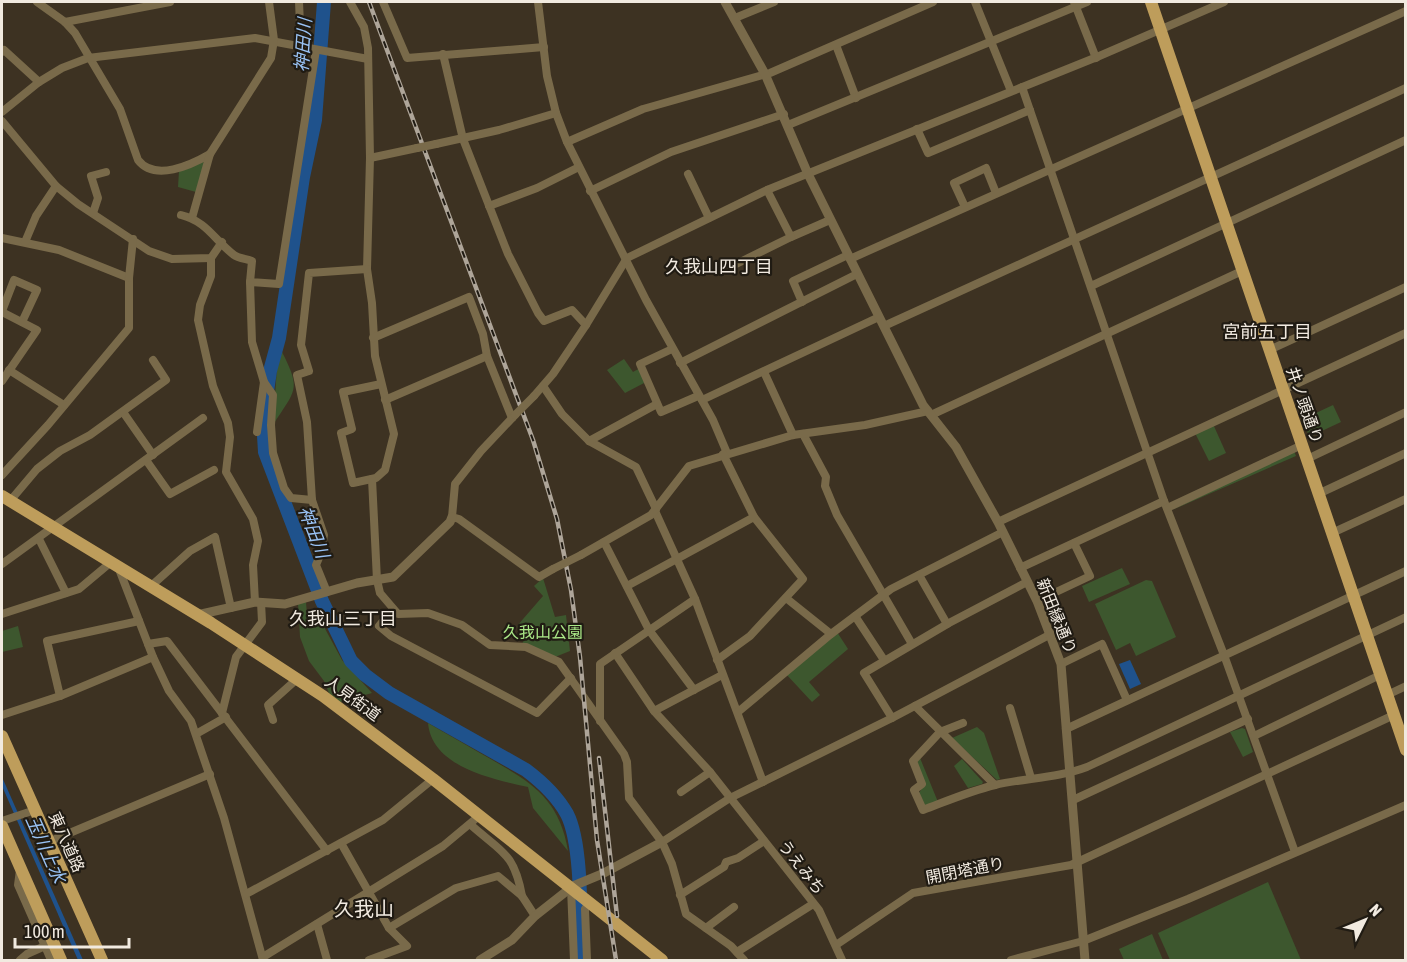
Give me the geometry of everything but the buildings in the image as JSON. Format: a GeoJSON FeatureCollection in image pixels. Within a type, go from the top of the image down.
{"type":"FeatureCollection","features":[{"type":"Feature","properties":{"kind":"main road","name":"井ノ頭通り"},"geometry":{"type":"LineString","coordinates":[[1151,2],[1406,750]]}},
{"type":"Feature","properties":{"kind":"main road","name":"人見街道"},"geometry":{"type":"LineString","coordinates":[[6,499],[244,644],[297,679],[433,779],[475,820],[581,888],[662,960]]}},
{"type":"Feature","properties":{"kind":"main road","name":"東八道路"},"geometry":{"type":"LineString","coordinates":[[2,736],[102,960]]}},
{"type":"Feature","properties":{"kind":"main road"},"geometry":{"type":"LineString","coordinates":[[3,822],[20,868],[61,960]]}},
{"type":"Feature","properties":{"kind":"street"},"geometry":{"type":"LineString","coordinates":[[37,2],[65,22],[75,33],[120,109],[142,166],[156,170],[177,169],[210,154]]}},
{"type":"Feature","properties":{"kind":"street"},"geometry":{"type":"LineString","coordinates":[[65,22],[170,2]]}},
{"type":"Feature","properties":{"kind":"street"},"geometry":{"type":"LineString","coordinates":[[192,218],[210,154],[271,58],[274,40],[269,2]]}},
{"type":"Feature","properties":{"kind":"street"},"geometry":{"type":"LineString","coordinates":[[299,2],[301,46]]}},
{"type":"Feature","properties":{"kind":"street"},"geometry":{"type":"LineString","coordinates":[[350,2],[364,27],[368,59],[370,158],[367,268],[373,311],[373,339],[381,384],[394,434],[385,470],[372,479],[353,483],[341,433],[352,429],[343,392],[381,384]]}},
{"type":"Feature","properties":{"kind":"street"},"geometry":{"type":"LineString","coordinates":[[382,2],[406,58],[544,47]]}},
{"type":"Feature","properties":{"kind":"street"},"geometry":{"type":"LineString","coordinates":[[538,2],[547,76],[556,113],[567,142],[625,261],[700,398],[754,517],[803,579],[750,636],[717,660]]}},
{"type":"Feature","properties":{"kind":"street","name":"新田縁通り"},"geometry":{"type":"LineString","coordinates":[[725,2],[765,74],[808,174],[879,317],[929,413],[956,447],[998,522],[1051,634],[1061,664],[1085,960]]}},
{"type":"Feature","properties":{"kind":"street"},"geometry":{"type":"LineString","coordinates":[[735,18],[774,2]]}},
{"type":"Feature","properties":{"kind":"street"},"geometry":{"type":"LineString","coordinates":[[567,142],[643,109],[765,74],[933,2]]}},
{"type":"Feature","properties":{"kind":"street"},"geometry":{"type":"LineString","coordinates":[[975,2],[1011,91]]}},
{"type":"Feature","properties":{"kind":"street"},"geometry":{"type":"LineString","coordinates":[[788,124],[856,98],[1075,4],[1087,2]]}},
{"type":"Feature","properties":{"kind":"street"},"geometry":{"type":"LineString","coordinates":[[197,615],[258,602],[285,604],[393,577],[400,572],[415,554],[450,522],[455,484],[481,451],[543,386],[586,325],[625,261],[767,190],[1096,57],[1224,2]]}},
{"type":"Feature","properties":{"kind":"street"},"geometry":{"type":"LineString","coordinates":[[1075,4],[1096,57]]}},
{"type":"Feature","properties":{"kind":"street"},"geometry":{"type":"LineString","coordinates":[[802,302],[793,281],[1406,11]]}},
{"type":"Feature","properties":{"kind":"street"},"geometry":{"type":"LineString","coordinates":[[2,112],[39,82],[62,68],[88,58],[238,38],[274,40],[368,59]]}},
{"type":"Feature","properties":{"kind":"street"},"geometry":{"type":"LineString","coordinates":[[836,45],[856,98]]}},
{"type":"Feature","properties":{"kind":"street"},"geometry":{"type":"LineString","coordinates":[[2,52],[4,50],[39,82]]}},
{"type":"Feature","properties":{"kind":"street"},"geometry":{"type":"LineString","coordinates":[[250,282],[279,284],[320,50]]}},
{"type":"Feature","properties":{"kind":"street"},"geometry":{"type":"LineString","coordinates":[[443,54],[463,139],[508,254],[544,321],[572,310],[586,325]]}},
{"type":"Feature","properties":{"kind":"street"},"geometry":{"type":"LineString","coordinates":[[1022,87],[1166,504],[1254,735],[1295,852]]}},
{"type":"Feature","properties":{"kind":"street"},"geometry":{"type":"LineString","coordinates":[[884,326],[1406,88]]}},
{"type":"Feature","properties":{"kind":"street"},"geometry":{"type":"LineString","coordinates":[[917,129],[928,153],[1030,110]]}},
{"type":"Feature","properties":{"kind":"street"},"geometry":{"type":"LineString","coordinates":[[370,158],[463,139],[556,113]]}},
{"type":"Feature","properties":{"kind":"street"},"geometry":{"type":"LineString","coordinates":[[590,191],[671,152],[784,114]]}},
{"type":"Feature","properties":{"kind":"street"},"geometry":{"type":"LineString","coordinates":[[2,121],[56,186],[158,256],[211,258]]}},
{"type":"Feature","properties":{"kind":"street"},"geometry":{"type":"LineString","coordinates":[[1091,286],[1406,140]]}},
{"type":"Feature","properties":{"kind":"street"},"geometry":{"type":"LineString","coordinates":[[489,206],[537,188],[579,167]]}},
{"type":"Feature","properties":{"kind":"street"},"geometry":{"type":"LineString","coordinates":[[965,207],[954,183],[986,168],[996,193]]}},
{"type":"Feature","properties":{"kind":"street"},"geometry":{"type":"LineString","coordinates":[[93,213],[98,198],[91,176],[106,172]]}},
{"type":"Feature","properties":{"kind":"street"},"geometry":{"type":"LineString","coordinates":[[688,174],[709,218]]}},
{"type":"Feature","properties":{"kind":"street"},"geometry":{"type":"LineString","coordinates":[[25,242],[36,216],[56,186]]}},
{"type":"Feature","properties":{"kind":"street"},"geometry":{"type":"LineString","coordinates":[[767,190],[791,237]]}},
{"type":"Feature","properties":{"kind":"street"},"geometry":{"type":"LineString","coordinates":[[181,215],[192,218],[222,242],[234,256],[252,261],[250,282],[252,342],[266,387],[273,395],[271,425],[273,453],[284,488],[291,498],[312,500]]}},
{"type":"Feature","properties":{"kind":"street"},"geometry":{"type":"LineString","coordinates":[[730,267],[830,220]]}},
{"type":"Feature","properties":{"kind":"street"},"geometry":{"type":"LineString","coordinates":[[2,238],[59,250],[129,278]]}},
{"type":"Feature","properties":{"kind":"street"},"geometry":{"type":"LineString","coordinates":[[2,475],[129,328],[129,278],[133,238]]}},
{"type":"Feature","properties":{"kind":"street"},"geometry":{"type":"LineString","coordinates":[[196,734],[224,715],[236,657],[261,622],[253,565],[258,541],[253,519],[226,472],[230,437],[228,423],[213,386],[198,320],[200,305],[211,276],[211,258],[222,242]]}},
{"type":"Feature","properties":{"kind":"street"},"geometry":{"type":"LineString","coordinates":[[323,594],[316,565],[324,535],[312,500],[307,422],[297,375],[309,371],[301,345],[309,273],[367,268]]}},
{"type":"Feature","properties":{"kind":"street"},"geometry":{"type":"LineString","coordinates":[[452,517],[459,519],[539,577],[604,542],[655,510],[686,467],[793,435],[929,413],[1242,271]]}},
{"type":"Feature","properties":{"kind":"street"},"geometry":{"type":"LineString","coordinates":[[680,363],[857,274]]}},
{"type":"Feature","properties":{"kind":"street"},"geometry":{"type":"LineString","coordinates":[[2,381],[37,330],[2,313],[14,280],[37,290],[22,322]]}},
{"type":"Feature","properties":{"kind":"street"},"geometry":{"type":"LineString","coordinates":[[1269,350],[1406,287]]}},
{"type":"Feature","properties":{"kind":"street"},"geometry":{"type":"LineString","coordinates":[[373,339],[469,297],[483,334],[487,356],[514,417]]}},
{"type":"Feature","properties":{"kind":"street"},"geometry":{"type":"LineString","coordinates":[[672,349],[640,364],[661,412],[764,372],[879,317]]}},
{"type":"Feature","properties":{"kind":"street"},"geometry":{"type":"LineString","coordinates":[[998,522],[1406,333]]}},
{"type":"Feature","properties":{"kind":"street"},"geometry":{"type":"LineString","coordinates":[[385,400],[487,356]]}},
{"type":"Feature","properties":{"kind":"street"},"geometry":{"type":"LineString","coordinates":[[6,499],[37,469],[60,451],[123,412],[166,380],[153,360]]}},
{"type":"Feature","properties":{"kind":"street"},"geometry":{"type":"LineString","coordinates":[[9,370],[64,405]]}},
{"type":"Feature","properties":{"kind":"street"},"geometry":{"type":"LineString","coordinates":[[764,372],[793,435]]}},
{"type":"Feature","properties":{"kind":"street"},"geometry":{"type":"LineString","coordinates":[[543,386],[562,414],[589,441],[636,466],[695,599],[763,782]]}},
{"type":"Feature","properties":{"kind":"street"},"geometry":{"type":"LineString","coordinates":[[257,432],[266,387]]}},
{"type":"Feature","properties":{"kind":"street"},"geometry":{"type":"LineString","coordinates":[[589,441],[657,404]]}},
{"type":"Feature","properties":{"kind":"street"},"geometry":{"type":"LineString","coordinates":[[123,412],[170,494],[214,470]]}},
{"type":"Feature","properties":{"kind":"street"},"geometry":{"type":"LineString","coordinates":[[1306,459],[1406,412]]}},
{"type":"Feature","properties":{"kind":"street"},"geometry":{"type":"LineString","coordinates":[[2,564],[203,418]]}},
{"type":"Feature","properties":{"kind":"street"},"geometry":{"type":"LineString","coordinates":[[803,434],[826,477],[825,486],[837,515],[912,644]]}},
{"type":"Feature","properties":{"kind":"street"},"geometry":{"type":"LineString","coordinates":[[1020,568],[1302,445]]}},
{"type":"Feature","properties":{"kind":"street"},"geometry":{"type":"LineString","coordinates":[[1318,494],[1406,453]]}},
{"type":"Feature","properties":{"kind":"street"},"geometry":{"type":"LineString","coordinates":[[372,479],[377,580],[380,593],[392,610],[398,614],[429,612],[462,625],[490,645],[526,647],[559,662],[600,723],[616,742],[627,762],[627,789],[632,804],[662,842],[672,864],[686,914],[737,951],[744,960]]}},
{"type":"Feature","properties":{"kind":"street"},"geometry":{"type":"LineString","coordinates":[[1332,533],[1406,499]]}},
{"type":"Feature","properties":{"kind":"street"},"geometry":{"type":"LineString","coordinates":[[627,586],[676,557],[754,517]]}},
{"type":"Feature","properties":{"kind":"street"},"geometry":{"type":"LineString","coordinates":[[738,712],[831,633],[883,595],[1003,532]]}},
{"type":"Feature","properties":{"kind":"street"},"geometry":{"type":"LineString","coordinates":[[150,586],[190,551],[215,537],[231,608]]}},
{"type":"Feature","properties":{"kind":"street"},"geometry":{"type":"LineString","coordinates":[[39,539],[66,593]]}},
{"type":"Feature","properties":{"kind":"street"},"geometry":{"type":"LineString","coordinates":[[604,542],[649,630],[694,690]]}},
{"type":"Feature","properties":{"kind":"street"},"geometry":{"type":"LineString","coordinates":[[1037,601],[1090,576],[1074,543]]}},
{"type":"Feature","properties":{"kind":"street"},"geometry":{"type":"LineString","coordinates":[[2,614],[79,589],[114,566],[169,691],[188,715],[196,734],[246,894],[263,959],[475,820],[504,851],[517,871],[522,896]]}},
{"type":"Feature","properties":{"kind":"street"},"geometry":{"type":"LineString","coordinates":[[1066,729],[1406,571]]}},
{"type":"Feature","properties":{"kind":"street"},"geometry":{"type":"LineString","coordinates":[[919,575],[947,624]]}},
{"type":"Feature","properties":{"kind":"street"},"geometry":{"type":"LineString","coordinates":[[892,718],[864,673],[947,624],[1027,582]]}},
{"type":"Feature","properties":{"kind":"street"},"geometry":{"type":"LineString","coordinates":[[786,598],[831,633]]}},
{"type":"Feature","properties":{"kind":"street"},"geometry":{"type":"LineString","coordinates":[[600,723],[600,664],[695,599]]}},
{"type":"Feature","properties":{"kind":"street"},"geometry":{"type":"LineString","coordinates":[[392,610],[380,626],[391,636],[537,713],[571,678]]}},
{"type":"Feature","properties":{"kind":"street"},"geometry":{"type":"LineString","coordinates":[[855,616],[884,660]]}},
{"type":"Feature","properties":{"kind":"street"},"geometry":{"type":"LineString","coordinates":[[963,723],[940,732],[913,761],[922,784],[914,790],[923,810],[958,795],[994,785],[1070,773],[1406,617]]}},
{"type":"Feature","properties":{"kind":"street"},"geometry":{"type":"LineString","coordinates":[[60,696],[46,641],[139,621]]}},
{"type":"Feature","properties":{"kind":"street"},"geometry":{"type":"LineString","coordinates":[[480,960],[520,934],[535,916],[662,842],[730,798],[892,718],[1051,634]]}},
{"type":"Feature","properties":{"kind":"street"},"geometry":{"type":"LineString","coordinates":[[148,644],[167,641],[327,851]]}},
{"type":"Feature","properties":{"kind":"street"},"geometry":{"type":"LineString","coordinates":[[1061,664],[1102,644],[1127,700]]}},
{"type":"Feature","properties":{"kind":"street","name":"うえみち"},"geometry":{"type":"LineString","coordinates":[[615,653],[654,711],[710,772],[813,904],[842,960]]}},
{"type":"Feature","properties":{"kind":"street"},"geometry":{"type":"LineString","coordinates":[[2,715],[60,696],[153,657]]}},
{"type":"Feature","properties":{"kind":"street"},"geometry":{"type":"LineString","coordinates":[[654,711],[722,675]]}},
{"type":"Feature","properties":{"kind":"street"},"geometry":{"type":"LineString","coordinates":[[1254,735],[1380,675]]}},
{"type":"Feature","properties":{"kind":"street"},"geometry":{"type":"LineString","coordinates":[[273,720],[268,705],[297,679]]}},
{"type":"Feature","properties":{"kind":"street"},"geometry":{"type":"LineString","coordinates":[[1387,695],[1406,686]]}},
{"type":"Feature","properties":{"kind":"street"},"geometry":{"type":"LineString","coordinates":[[915,706],[994,785]]}},
{"type":"Feature","properties":{"kind":"street"},"geometry":{"type":"LineString","coordinates":[[1010,708],[1031,778]]}},
{"type":"Feature","properties":{"kind":"street","name":"開閉塔通り"},"geometry":{"type":"LineString","coordinates":[[836,945],[913,893],[1071,865],[1394,715]]}},
{"type":"Feature","properties":{"kind":"street"},"geometry":{"type":"LineString","coordinates":[[1073,800],[1248,719]]}},
{"type":"Feature","properties":{"kind":"street"},"geometry":{"type":"LineString","coordinates":[[681,792],[710,772]]}},
{"type":"Feature","properties":{"kind":"street"},"geometry":{"type":"LineString","coordinates":[[50,844],[53,840],[114,813],[210,774]]}},
{"type":"Feature","properties":{"kind":"street"},"geometry":{"type":"LineString","coordinates":[[246,894],[384,820],[433,779]]}},
{"type":"Feature","properties":{"kind":"street"},"geometry":{"type":"LineString","coordinates":[[1011,960],[1083,941],[1406,805]]}},
{"type":"Feature","properties":{"kind":"street"},"geometry":{"type":"LineString","coordinates":[[3,822],[35,810]]}},
{"type":"Feature","properties":{"kind":"street"},"geometry":{"type":"LineString","coordinates":[[680,895],[724,867],[731,859],[738,858],[764,841]]}},
{"type":"Feature","properties":{"kind":"street"},"geometry":{"type":"LineString","coordinates":[[341,843],[389,928],[407,946],[369,960]]}},
{"type":"Feature","properties":{"kind":"street"},"geometry":{"type":"LineString","coordinates":[[20,868],[18,885],[51,960]]}},
{"type":"Feature","properties":{"kind":"street"},"geometry":{"type":"LineString","coordinates":[[389,928],[456,888],[498,876],[522,896],[535,916]]}},
{"type":"Feature","properties":{"kind":"street"},"geometry":{"type":"LineString","coordinates":[[574,960],[581,888]]}},
{"type":"Feature","properties":{"kind":"street"},"geometry":{"type":"LineString","coordinates":[[581,888],[585,909],[586,960]]}},
{"type":"Feature","properties":{"kind":"street"},"geometry":{"type":"LineString","coordinates":[[737,951],[813,904]]}},
{"type":"Feature","properties":{"kind":"street"},"geometry":{"type":"LineString","coordinates":[[706,928],[734,907]]}},
{"type":"Feature","properties":{"kind":"street"},"geometry":{"type":"LineString","coordinates":[[317,924],[327,960]]}},
{"type":"Feature","properties":{"kind":"street"},"geometry":{"type":"LineString","coordinates":[[20,960],[27,954],[45,946]]}},
{"type":"Feature","properties":{"kind":"green space"},"geometry":{"type":"Polygon","coordinates":[[[203,160],[196,192],[178,187],[179,171],[203,160]]]}},
{"type":"Feature","properties":{"kind":"green space"},"geometry":{"type":"Polygon","coordinates":[[[282,352],[294,383],[291,397],[273,425],[277,367],[282,352]]]}},
{"type":"Feature","properties":{"kind":"green space"},"geometry":{"type":"Polygon","coordinates":[[[624,359],[633,372],[640,368],[646,382],[625,393],[607,370],[624,359]]]}},
{"type":"Feature","properties":{"kind":"green space"},"geometry":{"type":"Polygon","coordinates":[[[1333,405],[1341,422],[1309,437],[1303,419],[1333,405]]]}},
{"type":"Feature","properties":{"kind":"green space"},"geometry":{"type":"Polygon","coordinates":[[[1213,424],[1226,453],[1209,461],[1195,433],[1213,424]]]}},
{"type":"Feature","properties":{"kind":"green space"},"geometry":{"type":"Polygon","coordinates":[[[1294,451],[1296,456],[1170,511],[1294,451]]]}},
{"type":"Feature","properties":{"kind":"green space"},"geometry":{"type":"Polygon","coordinates":[[[1122,568],[1130,584],[1089,602],[1082,586],[1122,568]]]}},
{"type":"Feature","properties":{"kind":"green space","name":"久我山公園"},"geometry":{"type":"Polygon","coordinates":[[[543,578],[555,617],[566,615],[570,651],[555,657],[522,645],[525,634],[517,626],[543,596],[534,586],[543,578]]]}},
{"type":"Feature","properties":{"kind":"green space"},"geometry":{"type":"Polygon","coordinates":[[[1146,580],[1152,581],[1176,637],[1136,656],[1130,643],[1116,650],[1095,604],[1146,580]]]}},
{"type":"Feature","properties":{"kind":"green space"},"geometry":{"type":"Polygon","coordinates":[[[306,602],[308,628],[323,625],[342,660],[372,693],[340,702],[329,693],[324,681],[309,661],[300,637],[298,604],[306,602]]]}},
{"type":"Feature","properties":{"kind":"green space"},"geometry":{"type":"Polygon","coordinates":[[[18,626],[23,647],[2,652],[2,631],[18,626]]]}},
{"type":"Feature","properties":{"kind":"green space"},"geometry":{"type":"Polygon","coordinates":[[[837,632],[848,649],[809,682],[820,695],[812,702],[786,674],[837,632]]]}},
{"type":"Feature","properties":{"kind":"green space"},"geometry":{"type":"Polygon","coordinates":[[[428,723],[511,771],[538,790],[557,815],[568,851],[533,808],[528,787],[482,775],[452,760],[440,750],[432,738],[428,723]]]}},
{"type":"Feature","properties":{"kind":"green space"},"geometry":{"type":"Polygon","coordinates":[[[977,727],[984,733],[1000,779],[997,780],[952,738],[977,727]]]}},
{"type":"Feature","properties":{"kind":"green space"},"geometry":{"type":"Polygon","coordinates":[[[1245,729],[1253,752],[1243,757],[1230,732],[1245,729]]]}},
{"type":"Feature","properties":{"kind":"green space"},"geometry":{"type":"Polygon","coordinates":[[[920,758],[938,802],[927,806],[923,804],[919,793],[925,783],[917,763],[920,758]]]}},
{"type":"Feature","properties":{"kind":"green space"},"geometry":{"type":"Polygon","coordinates":[[[962,759],[983,782],[982,784],[968,788],[954,766],[962,759]]]}},
{"type":"Feature","properties":{"kind":"green space"},"geometry":{"type":"Polygon","coordinates":[[[1268,882],[1301,960],[1170,960],[1158,933],[1268,882]]]}},
{"type":"Feature","properties":{"kind":"green space"},"geometry":{"type":"Polygon","coordinates":[[[1152,934],[1163,960],[1124,960],[1119,949],[1152,934]]]}},
{"type":"Feature","properties":{"kind":"water"},"geometry":{"type":"Polygon","coordinates":[[[1130,660],[1141,684],[1130,689],[1119,664],[1130,660]]]}},
{"type":"Feature","properties":{"kind":"water"},"geometry":{"type":"Polygon","coordinates":[[[2,777],[83,960],[78,960],[2,786],[2,777]]]}},
{"type":"Feature","properties":{"kind":"waterway","name":"神田川"},"geometry":{"type":"LineString","coordinates":[[324,2],[315,120],[303,177],[279,338],[270,371],[263,419],[265,452],[322,601],[351,661],[389,693],[526,770],[538,779],[563,807],[576,845],[581,960]]}},
{"type":"Feature","properties":{"kind":"railway"},"geometry":{"type":"LineString","coordinates":[[369,2],[533,440],[557,519],[571,590],[580,657],[597,840],[616,960]]}},
{"type":"Feature","properties":{"kind":"railway"},"geometry":{"type":"LineString","coordinates":[[599,758],[617,916]]}},
{"type":"Feature","properties":{"kind":"district","name":"久我山四丁目"},"geometry":{"type":"Point","coordinates":[719,266]}},
{"type":"Feature","properties":{"kind":"district","name":"宮前五丁目"},"geometry":{"type":"Point","coordinates":[1267,331]}},
{"type":"Feature","properties":{"kind":"district","name":"久我山三丁目"},"geometry":{"type":"Point","coordinates":[343,618]}},
{"type":"Feature","properties":{"kind":"district","name":"久我山"},"geometry":{"type":"Point","coordinates":[364,908]}},
{"type":"Feature","properties":{"kind":"water label","name":"玉川上水"},"geometry":{"type":"Point","coordinates":[46,849]}}]}
